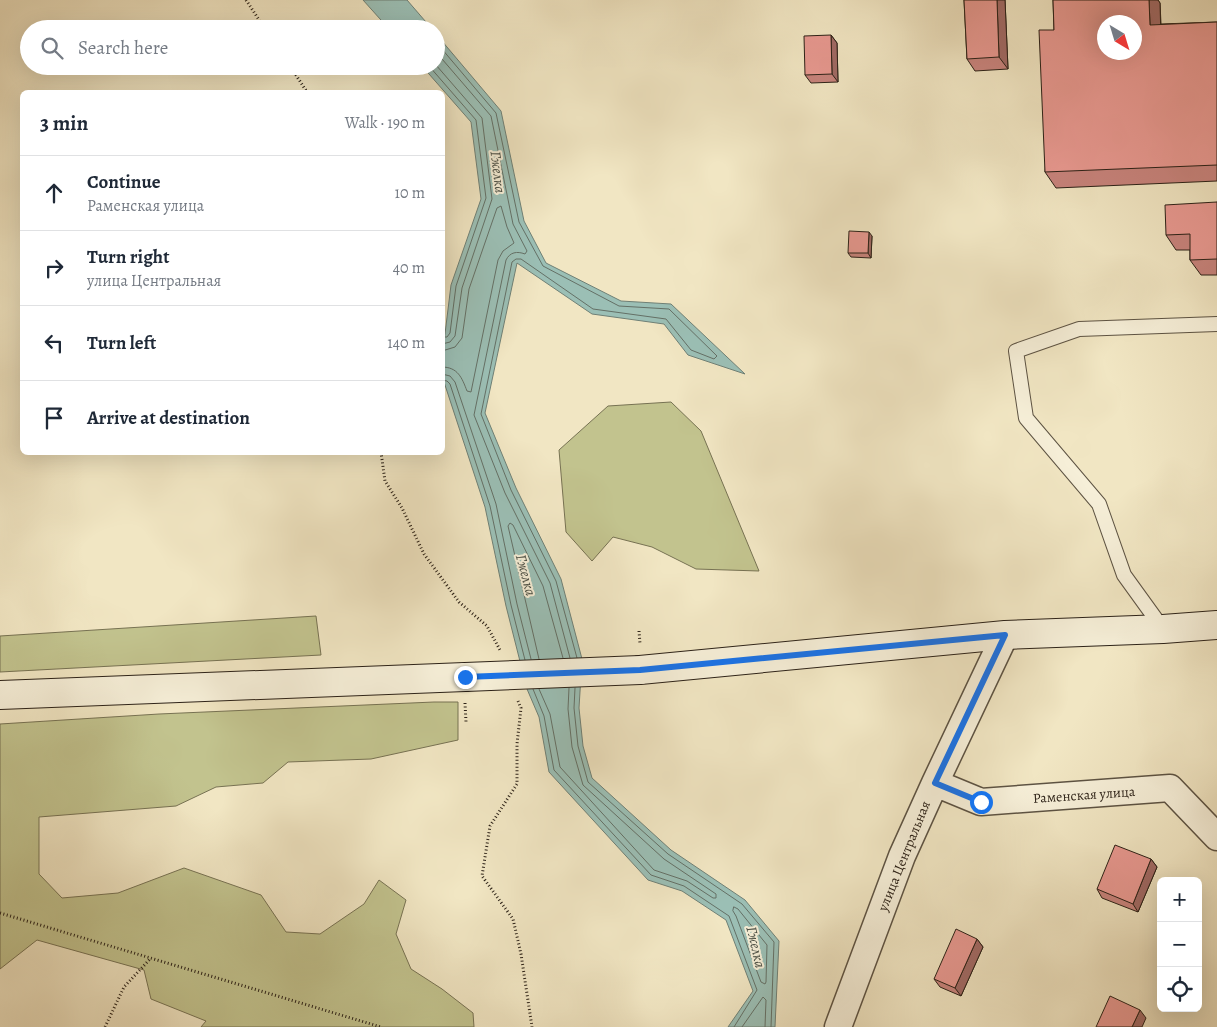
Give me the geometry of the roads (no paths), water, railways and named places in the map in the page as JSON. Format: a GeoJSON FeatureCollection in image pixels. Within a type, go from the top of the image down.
{"type":"FeatureCollection","features":[{"type":"Feature","properties":{"kind":"main road"},"geometry":{"type":"LineString","coordinates":[[0,695],[640,670],[1005,635],[1217,625]]}},
{"type":"Feature","properties":{"kind":"street","name":"улица Центральная"},"geometry":{"type":"LineString","coordinates":[[838,1027],[902,856],[1005,635]]}},
{"type":"Feature","properties":{"kind":"street","name":"Раменская улица"},"geometry":{"type":"LineString","coordinates":[[935,783],[981,802],[1170,788],[1217,837]]}},
{"type":"Feature","properties":{"kind":"lane"},"geometry":{"type":"LineString","coordinates":[[1163,628],[1124,575],[1099,504],[1026,418],[1016,351],[1079,329],[1217,324]]}},
{"type":"Feature","properties":{"kind":"water"},"geometry":{"type":"Polygon","coordinates":[[[363,0],[407,0],[424,20],[381,20],[363,0]]]}},
{"type":"Feature","properties":{"kind":"water","name":"Гжелка"},"geometry":{"type":"Polygon","coordinates":[[[445,45],[501,111],[524,221],[546,263],[621,301],[671,304],[745,374],[688,355],[664,324],[592,314],[517,263],[485,413],[516,488],[561,579],[582,659],[579,708],[583,746],[592,778],[671,850],[745,900],[779,941],[775,1027],[728,1027],[753,991],[726,920],[682,891],[648,880],[549,772],[539,717],[527,689],[506,606],[485,507],[445,385],[445,334],[451,285],[481,199],[471,122],[445,90],[430,75],[445,75],[445,45]]]}}]}
